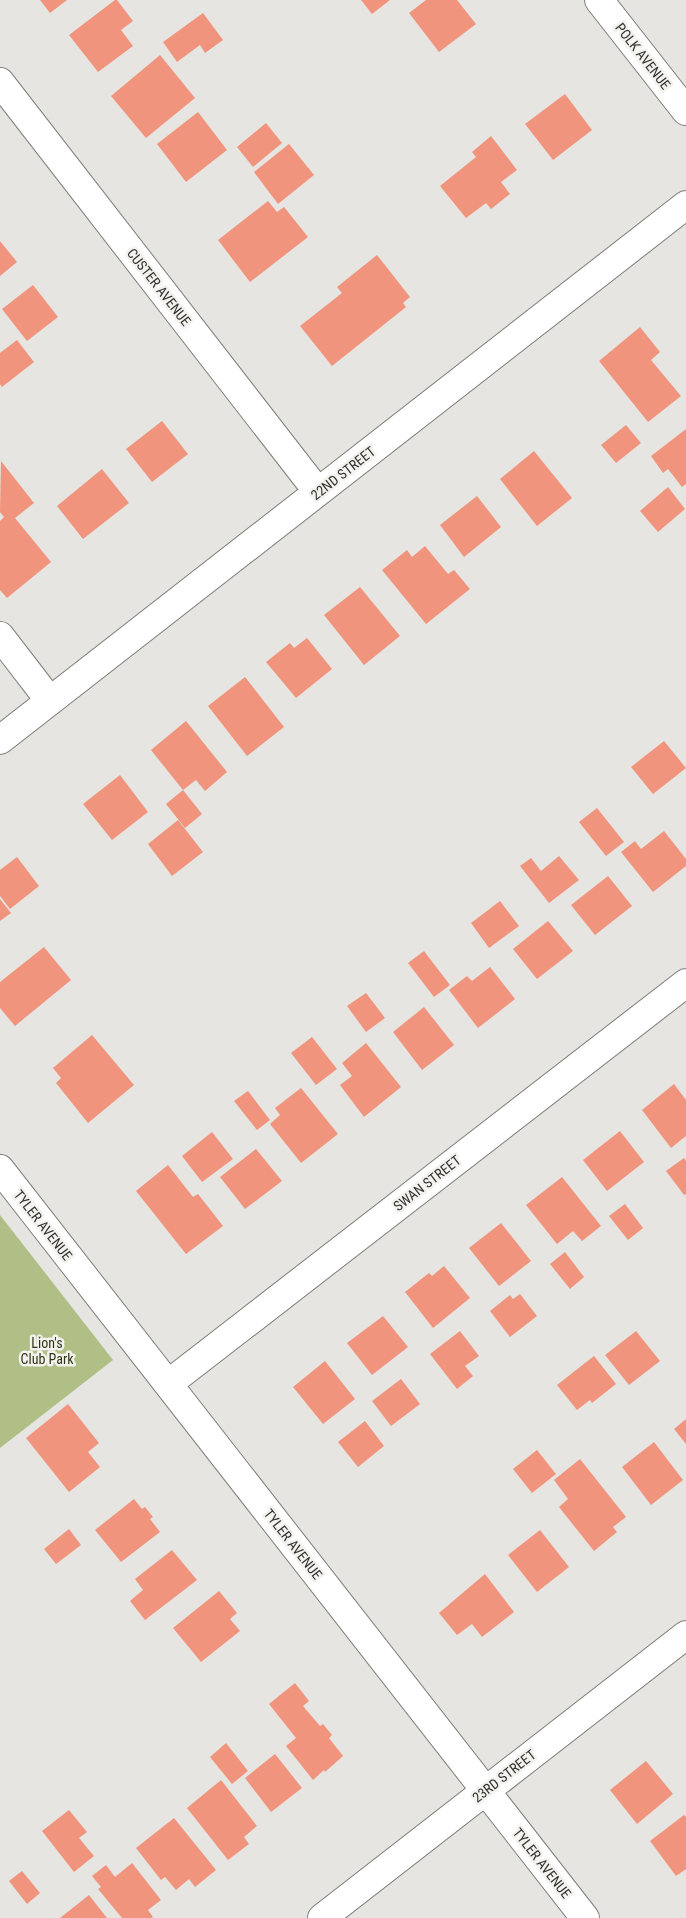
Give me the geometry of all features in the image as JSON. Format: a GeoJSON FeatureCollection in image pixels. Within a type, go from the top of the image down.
{"type":"FeatureCollection","features":[{"type":"Feature","properties":{"kind":"street","name":"POLK AVENUE"},"geometry":{"type":"LineString","coordinates":[[599,0],[686,111]]}},
{"type":"Feature","properties":{"kind":"street","name":"CUSTER AVENUE"},"geometry":{"type":"LineString","coordinates":[[0,82],[318,492]]}},
{"type":"Feature","properties":{"kind":"street","name":"22ND STREET"},"geometry":{"type":"LineString","coordinates":[[0,740],[318,492],[683,214]]}},
{"type":"Feature","properties":{"kind":"street"},"geometry":{"type":"LineString","coordinates":[[0,636],[50,701]]}},
{"type":"Feature","properties":{"kind":"street","name":"SWAN STREET"},"geometry":{"type":"LineString","coordinates":[[168,1384],[686,983]]}},
{"type":"Feature","properties":{"kind":"street","name":"TYLER AVENUE"},"geometry":{"type":"LineString","coordinates":[[0,1169],[585,1918]]}},
{"type":"Feature","properties":{"kind":"street","name":"23RD STREET"},"geometry":{"type":"LineString","coordinates":[[322,1918],[686,1634]]}},
{"type":"Feature","properties":{"kind":"green space","name":"Lion's Club Park"},"geometry":{"type":"Polygon","coordinates":[[[0,1215],[113,1360],[0,1448],[0,1215]]]}},
{"type":"Feature","properties":{"kind":"building"},"geometry":{"type":"Polygon","coordinates":[[[40,0],[67,0],[50,13],[40,0]]]}},
{"type":"Feature","properties":{"kind":"building"},"geometry":{"type":"Polygon","coordinates":[[[117,0],[133,21],[121,30],[133,46],[98,72],[69,35],[117,0]]]}},
{"type":"Feature","properties":{"kind":"building"},"geometry":{"type":"Polygon","coordinates":[[[361,0],[390,0],[372,14],[361,0]]]}},
{"type":"Feature","properties":{"kind":"building"},"geometry":{"type":"Polygon","coordinates":[[[426,0],[457,0],[476,24],[439,52],[409,13],[426,0]]]}},
{"type":"Feature","properties":{"kind":"building"},"geometry":{"type":"Polygon","coordinates":[[[203,13],[223,40],[205,53],[200,45],[177,62],[163,42],[203,13]]]}},
{"type":"Feature","properties":{"kind":"building"},"geometry":{"type":"Polygon","coordinates":[[[160,55],[195,98],[146,138],[111,96],[160,55]]]}},
{"type":"Feature","properties":{"kind":"building"},"geometry":{"type":"Polygon","coordinates":[[[565,94],[592,130],[553,160],[525,124],[565,94]]]}},
{"type":"Feature","properties":{"kind":"building"},"geometry":{"type":"Polygon","coordinates":[[[198,112],[227,150],[186,182],[157,144],[198,112]]]}},
{"type":"Feature","properties":{"kind":"building"},"geometry":{"type":"Polygon","coordinates":[[[266,123],[282,143],[253,167],[237,147],[266,123]]]}},
{"type":"Feature","properties":{"kind":"building"},"geometry":{"type":"Polygon","coordinates":[[[491,136],[517,170],[501,182],[510,194],[491,209],[486,203],[466,218],[440,186],[476,157],[472,152],[491,136]]]}},
{"type":"Feature","properties":{"kind":"building"},"geometry":{"type":"Polygon","coordinates":[[[289,144],[314,175],[278,204],[254,172],[289,144]]]}},
{"type":"Feature","properties":{"kind":"building"},"geometry":{"type":"Polygon","coordinates":[[[268,201],[277,212],[284,207],[308,237],[250,282],[218,240],[268,201]]]}},
{"type":"Feature","properties":{"kind":"building"},"geometry":{"type":"Polygon","coordinates":[[[0,241],[17,262],[0,276],[0,241]]]}},
{"type":"Feature","properties":{"kind":"building"},"geometry":{"type":"Polygon","coordinates":[[[377,255],[410,297],[403,303],[406,307],[332,366],[300,326],[342,293],[337,287],[377,255]]]}},
{"type":"Feature","properties":{"kind":"building"},"geometry":{"type":"Polygon","coordinates":[[[33,285],[58,317],[27,341],[2,309],[33,285]]]}},
{"type":"Feature","properties":{"kind":"building"},"geometry":{"type":"Polygon","coordinates":[[[640,327],[660,352],[651,360],[681,396],[648,422],[599,361],[640,327]]]}},
{"type":"Feature","properties":{"kind":"building"},"geometry":{"type":"Polygon","coordinates":[[[17,340],[34,362],[2,387],[0,384],[0,353],[17,340]]]}},
{"type":"Feature","properties":{"kind":"building"},"geometry":{"type":"Polygon","coordinates":[[[162,421],[188,454],[152,482],[126,449],[162,421]]]}},
{"type":"Feature","properties":{"kind":"building"},"geometry":{"type":"Polygon","coordinates":[[[626,425],[641,443],[616,463],[601,445],[626,425]]]}},
{"type":"Feature","properties":{"kind":"building"},"geometry":{"type":"Polygon","coordinates":[[[686,429],[686,484],[682,487],[668,469],[663,473],[651,456],[686,429]]]}},
{"type":"Feature","properties":{"kind":"building"},"geometry":{"type":"Polygon","coordinates":[[[534,451],[572,498],[537,526],[500,479],[534,451]]]}},
{"type":"Feature","properties":{"kind":"building"},"geometry":{"type":"Polygon","coordinates":[[[1,461],[34,503],[15,518],[51,562],[7,598],[0,590],[0,521],[4,517],[0,512],[1,461]]]}},
{"type":"Feature","properties":{"kind":"building"},"geometry":{"type":"Polygon","coordinates":[[[102,469],[129,503],[83,539],[57,506],[102,469]]]}},
{"type":"Feature","properties":{"kind":"building"},"geometry":{"type":"Polygon","coordinates":[[[668,487],[685,509],[658,532],[640,511],[668,487]]]}},
{"type":"Feature","properties":{"kind":"building"},"geometry":{"type":"Polygon","coordinates":[[[477,496],[501,527],[464,557],[440,525],[477,496]]]}},
{"type":"Feature","properties":{"kind":"building"},"geometry":{"type":"Polygon","coordinates":[[[425,546],[448,574],[454,570],[470,589],[426,624],[382,570],[407,550],[412,557],[425,546]]]}},
{"type":"Feature","properties":{"kind":"building"},"geometry":{"type":"Polygon","coordinates":[[[360,587],[400,636],[364,665],[324,615],[360,587]]]}},
{"type":"Feature","properties":{"kind":"building"},"geometry":{"type":"Polygon","coordinates":[[[307,638],[332,669],[296,698],[266,662],[290,643],[294,648],[307,638]]]}},
{"type":"Feature","properties":{"kind":"building"},"geometry":{"type":"Polygon","coordinates":[[[245,677],[284,727],[247,756],[208,706],[245,677]]]}},
{"type":"Feature","properties":{"kind":"building"},"geometry":{"type":"Polygon","coordinates":[[[186,721],[227,772],[205,791],[196,780],[183,790],[151,750],[186,721]]]}},
{"type":"Feature","properties":{"kind":"building"},"geometry":{"type":"Polygon","coordinates":[[[664,741],[686,768],[653,794],[631,767],[664,741]]]}},
{"type":"Feature","properties":{"kind":"building"},"geometry":{"type":"Polygon","coordinates":[[[120,775],[148,812],[112,840],[83,804],[120,775]]]}},
{"type":"Feature","properties":{"kind":"building"},"geometry":{"type":"Polygon","coordinates":[[[183,790],[202,814],[185,828],[166,804],[183,790]]]}},
{"type":"Feature","properties":{"kind":"building"},"geometry":{"type":"Polygon","coordinates":[[[597,808],[624,842],[606,856],[579,822],[597,808]]]}},
{"type":"Feature","properties":{"kind":"building"},"geometry":{"type":"Polygon","coordinates":[[[178,820],[203,852],[172,876],[148,844],[178,820]]]}},
{"type":"Feature","properties":{"kind":"building"},"geometry":{"type":"Polygon","coordinates":[[[664,831],[686,859],[686,866],[653,892],[621,852],[635,841],[641,849],[664,831]]]}},
{"type":"Feature","properties":{"kind":"building"},"geometry":{"type":"Polygon","coordinates":[[[559,856],[579,880],[549,903],[520,866],[531,858],[541,871],[559,856]]]}},
{"type":"Feature","properties":{"kind":"building"},"geometry":{"type":"Polygon","coordinates":[[[17,857],[39,886],[10,909],[0,896],[0,870],[17,857]]]}},
{"type":"Feature","properties":{"kind":"building"},"geometry":{"type":"Polygon","coordinates":[[[608,876],[632,906],[595,935],[571,905],[608,876]]]}},
{"type":"Feature","properties":{"kind":"building"},"geometry":{"type":"Polygon","coordinates":[[[0,899],[11,913],[0,921],[0,899]]]}},
{"type":"Feature","properties":{"kind":"building"},"geometry":{"type":"Polygon","coordinates":[[[500,901],[519,926],[489,948],[471,923],[500,901]]]}},
{"type":"Feature","properties":{"kind":"building"},"geometry":{"type":"Polygon","coordinates":[[[548,921],[573,951],[537,979],[513,949],[548,921]]]}},
{"type":"Feature","properties":{"kind":"building"},"geometry":{"type":"Polygon","coordinates":[[[44,947],[71,980],[15,1026],[0,1008],[0,982],[44,947]]]}},
{"type":"Feature","properties":{"kind":"building"},"geometry":{"type":"Polygon","coordinates":[[[424,951],[450,985],[434,997],[408,963],[424,951]]]}},
{"type":"Feature","properties":{"kind":"building"},"geometry":{"type":"Polygon","coordinates":[[[490,967],[515,999],[478,1028],[449,990],[467,976],[472,981],[490,967]]]}},
{"type":"Feature","properties":{"kind":"building"},"geometry":{"type":"Polygon","coordinates":[[[366,993],[385,1018],[366,1032],[347,1006],[366,993]]]}},
{"type":"Feature","properties":{"kind":"building"},"geometry":{"type":"Polygon","coordinates":[[[424,1007],[454,1045],[422,1070],[393,1032],[424,1007]]]}},
{"type":"Feature","properties":{"kind":"building"},"geometry":{"type":"Polygon","coordinates":[[[92,1035],[134,1085],[88,1123],[56,1083],[61,1078],[53,1068],[92,1035]]]}},
{"type":"Feature","properties":{"kind":"building"},"geometry":{"type":"Polygon","coordinates":[[[312,1037],[337,1069],[316,1085],[291,1053],[312,1037]]]}},
{"type":"Feature","properties":{"kind":"building"},"geometry":{"type":"Polygon","coordinates":[[[366,1043],[401,1087],[364,1117],[340,1085],[352,1076],[342,1063],[366,1043]]]}},
{"type":"Feature","properties":{"kind":"building"},"geometry":{"type":"Polygon","coordinates":[[[674,1084],[686,1100],[686,1136],[671,1148],[642,1110],[674,1084]]]}},
{"type":"Feature","properties":{"kind":"building"},"geometry":{"type":"Polygon","coordinates":[[[301,1088],[338,1134],[301,1163],[270,1124],[280,1115],[275,1108],[301,1088]]]}},
{"type":"Feature","properties":{"kind":"building"},"geometry":{"type":"Polygon","coordinates":[[[248,1091],[270,1120],[257,1130],[234,1101],[248,1091]]]}},
{"type":"Feature","properties":{"kind":"building"},"geometry":{"type":"Polygon","coordinates":[[[620,1131],[644,1162],[607,1191],[583,1160],[620,1131]]]}},
{"type":"Feature","properties":{"kind":"building"},"geometry":{"type":"Polygon","coordinates":[[[212,1132],[233,1159],[202,1182],[182,1156],[212,1132]]]}},
{"type":"Feature","properties":{"kind":"building"},"geometry":{"type":"Polygon","coordinates":[[[256,1149],[282,1181],[245,1209],[220,1177],[256,1149]]]}},
{"type":"Feature","properties":{"kind":"building"},"geometry":{"type":"Polygon","coordinates":[[[684,1158],[686,1161],[686,1194],[684,1195],[666,1171],[684,1158]]]}},
{"type":"Feature","properties":{"kind":"building"},"geometry":{"type":"Polygon","coordinates":[[[168,1165],[193,1197],[198,1194],[223,1226],[186,1254],[136,1191],[168,1165]]]}},
{"type":"Feature","properties":{"kind":"building"},"geometry":{"type":"Polygon","coordinates":[[[562,1177],[601,1226],[582,1241],[573,1231],[557,1244],[526,1205],[562,1177]]]}},
{"type":"Feature","properties":{"kind":"building"},"geometry":{"type":"Polygon","coordinates":[[[625,1204],[643,1228],[628,1240],[609,1216],[625,1204]]]}},
{"type":"Feature","properties":{"kind":"building"},"geometry":{"type":"Polygon","coordinates":[[[501,1223],[531,1261],[499,1286],[469,1248],[501,1223]]]}},
{"type":"Feature","properties":{"kind":"building"},"geometry":{"type":"Polygon","coordinates":[[[565,1252],[584,1277],[570,1289],[550,1264],[565,1252]]]}},
{"type":"Feature","properties":{"kind":"building"},"geometry":{"type":"Polygon","coordinates":[[[444,1266],[470,1298],[433,1328],[405,1292],[429,1273],[432,1276],[444,1266]]]}},
{"type":"Feature","properties":{"kind":"building"},"geometry":{"type":"Polygon","coordinates":[[[520,1294],[537,1316],[510,1337],[490,1311],[510,1295],[513,1299],[520,1294]]]}},
{"type":"Feature","properties":{"kind":"building"},"geometry":{"type":"Polygon","coordinates":[[[383,1316],[408,1347],[372,1375],[347,1343],[383,1316]]]}},
{"type":"Feature","properties":{"kind":"building"},"geometry":{"type":"Polygon","coordinates":[[[460,1331],[479,1356],[465,1366],[473,1376],[457,1389],[430,1354],[460,1331]]]}},
{"type":"Feature","properties":{"kind":"building"},"geometry":{"type":"Polygon","coordinates":[[[636,1331],[660,1361],[629,1385],[605,1355],[636,1331]]]}},
{"type":"Feature","properties":{"kind":"building"},"geometry":{"type":"Polygon","coordinates":[[[594,1356],[616,1384],[592,1403],[590,1400],[577,1410],[557,1385],[594,1356]]]}},
{"type":"Feature","properties":{"kind":"building"},"geometry":{"type":"Polygon","coordinates":[[[325,1361],[355,1399],[323,1424],[293,1387],[325,1361]]]}},
{"type":"Feature","properties":{"kind":"building"},"geometry":{"type":"Polygon","coordinates":[[[401,1379],[420,1404],[391,1426],[372,1401],[401,1379]]]}},
{"type":"Feature","properties":{"kind":"building"},"geometry":{"type":"Polygon","coordinates":[[[68,1404],[99,1443],[88,1452],[100,1467],[69,1492],[26,1438],[68,1404]]]}},
{"type":"Feature","properties":{"kind":"building"},"geometry":{"type":"Polygon","coordinates":[[[686,1419],[686,1444],[674,1429],[686,1419]]]}},
{"type":"Feature","properties":{"kind":"building"},"geometry":{"type":"Polygon","coordinates":[[[365,1421],[384,1446],[358,1467],[338,1442],[365,1421]]]}},
{"type":"Feature","properties":{"kind":"building"},"geometry":{"type":"Polygon","coordinates":[[[654,1442],[683,1480],[651,1505],[622,1467],[654,1442]]]}},
{"type":"Feature","properties":{"kind":"building"},"geometry":{"type":"Polygon","coordinates":[[[537,1450],[556,1474],[532,1493],[513,1469],[537,1450]]]}},
{"type":"Feature","properties":{"kind":"building"},"geometry":{"type":"Polygon","coordinates":[[[580,1459],[626,1517],[613,1527],[617,1532],[594,1551],[559,1507],[568,1499],[554,1480],[580,1459]]]}},
{"type":"Feature","properties":{"kind":"building"},"geometry":{"type":"Polygon","coordinates":[[[134,1499],[142,1509],[145,1507],[153,1517],[150,1519],[160,1532],[121,1562],[95,1530],[134,1499]]]}},
{"type":"Feature","properties":{"kind":"building"},"geometry":{"type":"Polygon","coordinates":[[[69,1529],[81,1545],[56,1564],[44,1549],[69,1529]]]}},
{"type":"Feature","properties":{"kind":"building"},"geometry":{"type":"Polygon","coordinates":[[[540,1530],[569,1567],[537,1592],[508,1555],[540,1530]]]}},
{"type":"Feature","properties":{"kind":"building"},"geometry":{"type":"Polygon","coordinates":[[[172,1550],[197,1580],[145,1620],[130,1601],[143,1590],[135,1579],[172,1550]]]}},
{"type":"Feature","properties":{"kind":"building"},"geometry":{"type":"Polygon","coordinates":[[[485,1574],[514,1612],[482,1637],[472,1624],[457,1635],[439,1613],[485,1574]]]}},
{"type":"Feature","properties":{"kind":"building"},"geometry":{"type":"Polygon","coordinates":[[[219,1591],[237,1613],[230,1619],[240,1631],[201,1662],[173,1628],[219,1591]]]}},
{"type":"Feature","properties":{"kind":"building"},"geometry":{"type":"Polygon","coordinates":[[[295,1683],[309,1701],[303,1706],[320,1726],[323,1724],[332,1735],[329,1738],[343,1756],[313,1780],[286,1746],[296,1738],[269,1704],[295,1683]]]}},
{"type":"Feature","properties":{"kind":"building"},"geometry":{"type":"Polygon","coordinates":[[[226,1743],[248,1771],[232,1784],[210,1757],[226,1743]]]}},
{"type":"Feature","properties":{"kind":"building"},"geometry":{"type":"Polygon","coordinates":[[[275,1754],[302,1788],[271,1812],[245,1778],[275,1754]]]}},
{"type":"Feature","properties":{"kind":"building"},"geometry":{"type":"Polygon","coordinates":[[[646,1761],[673,1794],[637,1824],[610,1790],[646,1761]]]}},
{"type":"Feature","properties":{"kind":"building"},"geometry":{"type":"Polygon","coordinates":[[[221,1780],[257,1826],[244,1837],[249,1844],[228,1860],[187,1808],[221,1780]]]}},
{"type":"Feature","properties":{"kind":"building"},"geometry":{"type":"Polygon","coordinates":[[[69,1810],[87,1832],[79,1838],[94,1856],[74,1872],[42,1831],[69,1810]]]}},
{"type":"Feature","properties":{"kind":"building"},"geometry":{"type":"Polygon","coordinates":[[[684,1815],[686,1817],[686,1869],[676,1876],[650,1841],[684,1815]]]}},
{"type":"Feature","properties":{"kind":"building"},"geometry":{"type":"Polygon","coordinates":[[[174,1818],[216,1870],[195,1887],[189,1879],[176,1890],[165,1877],[161,1880],[136,1848],[174,1818]]]}},
{"type":"Feature","properties":{"kind":"building"},"geometry":{"type":"Polygon","coordinates":[[[132,1863],[161,1900],[148,1910],[153,1917],[151,1918],[122,1918],[98,1889],[101,1887],[92,1876],[106,1865],[115,1877],[132,1863]]]}},
{"type":"Feature","properties":{"kind":"building"},"geometry":{"type":"Polygon","coordinates":[[[22,1871],[40,1893],[27,1904],[9,1881],[22,1871]]]}},
{"type":"Feature","properties":{"kind":"building"},"geometry":{"type":"Polygon","coordinates":[[[89,1895],[107,1918],[60,1918],[89,1895]]]}}]}
